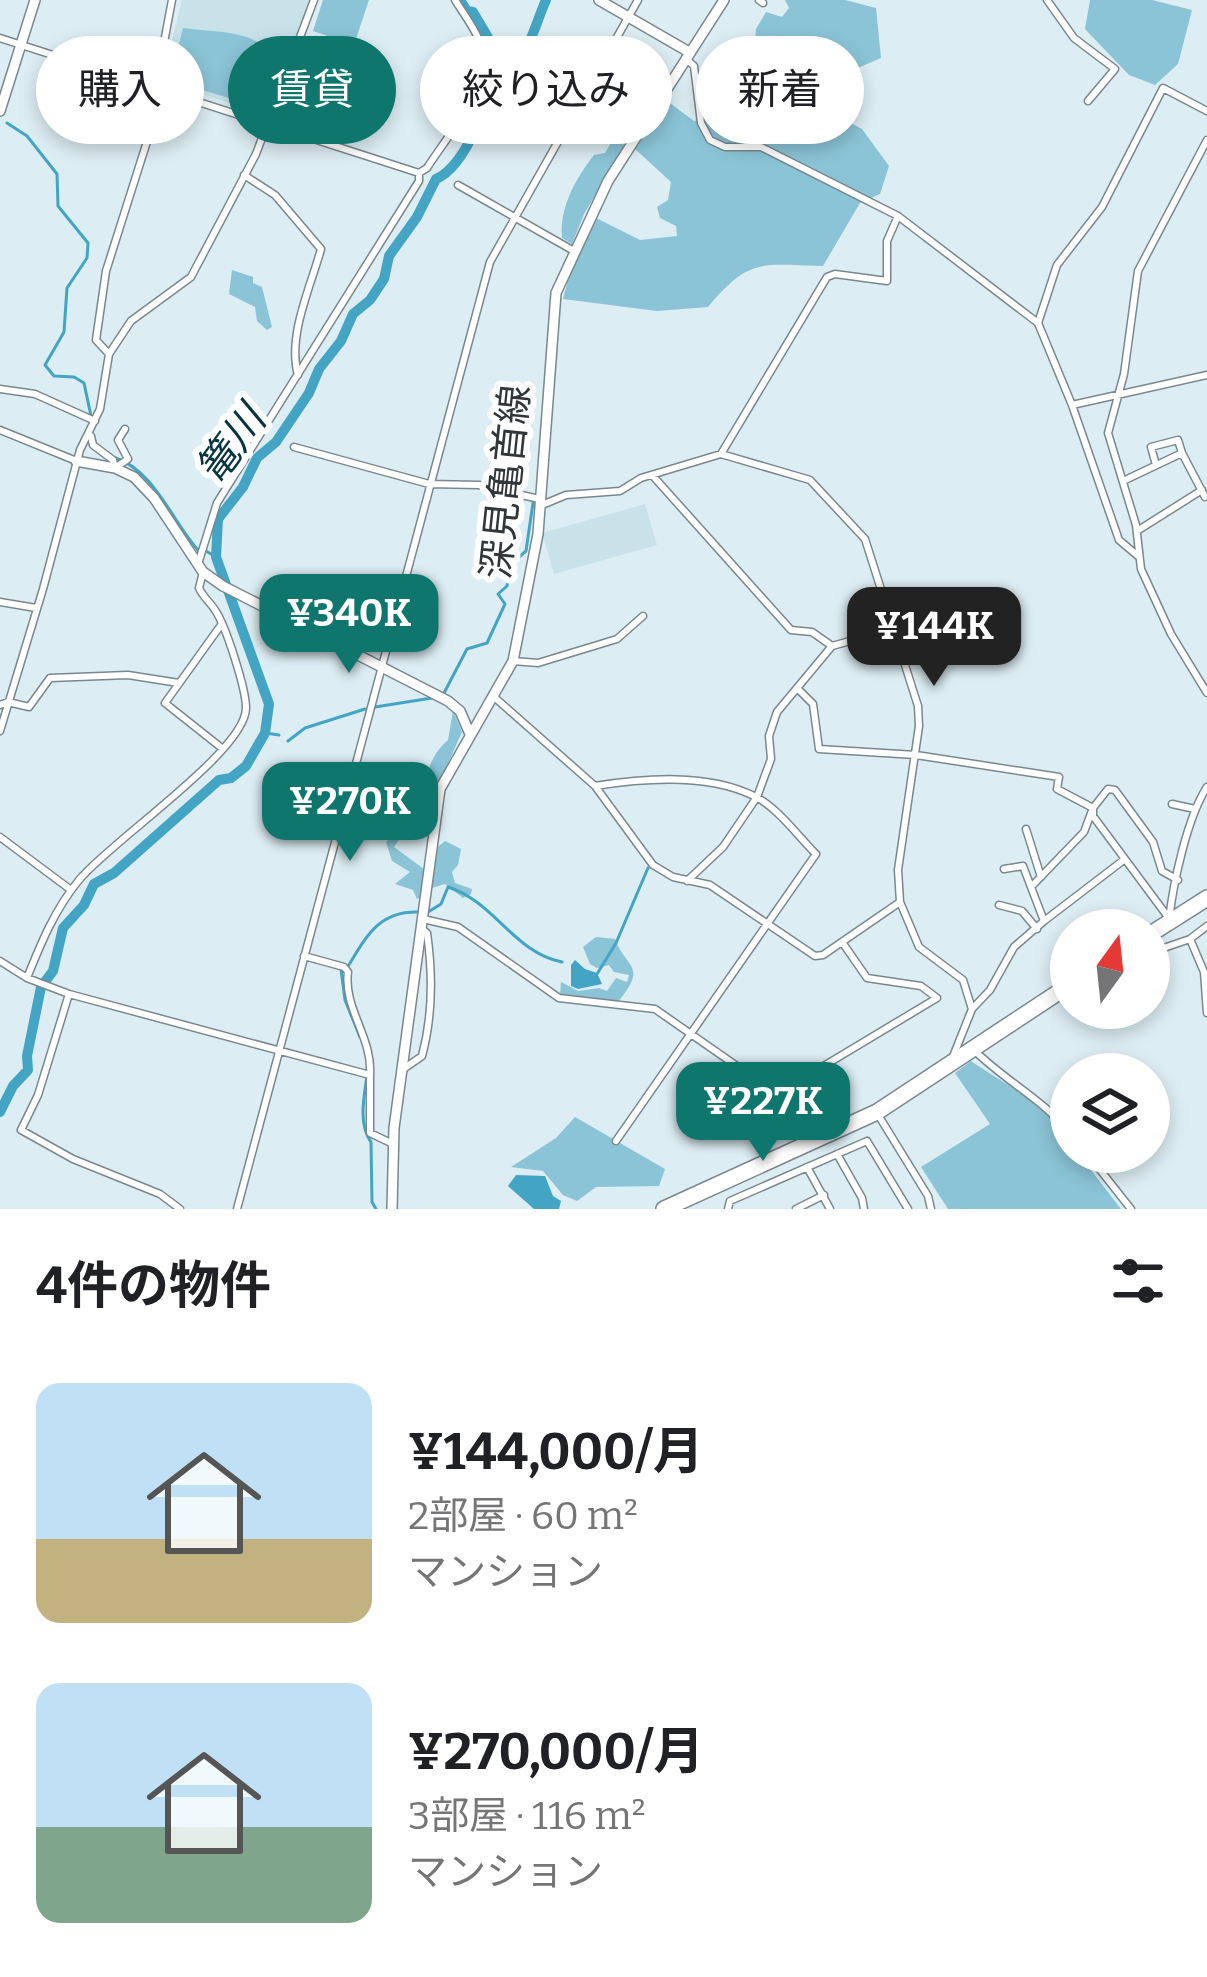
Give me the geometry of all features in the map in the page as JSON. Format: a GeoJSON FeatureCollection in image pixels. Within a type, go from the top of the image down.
{"type":"FeatureCollection","features":[{"type":"Feature","properties":{"kind":"highway"},"geometry":{"type":"LineString","coordinates":[[1170,918],[1207,898]]}},
{"type":"Feature","properties":{"kind":"highway"},"geometry":{"type":"LineString","coordinates":[[664,1209],[877,1112],[1050,998]]}},
{"type":"Feature","properties":{"kind":"main road"},"geometry":{"type":"LineString","coordinates":[[0,111],[35,0]]}},
{"type":"Feature","properties":{"kind":"main road"},"geometry":{"type":"LineString","coordinates":[[599,0],[687,55]]}},
{"type":"Feature","properties":{"kind":"main road","name":"深見亀首線"},"geometry":{"type":"LineString","coordinates":[[672,78],[724,0]]}},
{"type":"Feature","properties":{"kind":"main road","name":"深見亀首線"},"geometry":{"type":"LineString","coordinates":[[392,1209],[393,1144],[440,788],[513,661],[538,534],[553,309],[597,200],[631,144]]}},
{"type":"Feature","properties":{"kind":"main road"},"geometry":{"type":"LineString","coordinates":[[76,461],[126,472],[145,487],[202,570],[248,599],[455,706],[470,734]]}},
{"type":"Feature","properties":{"kind":"street"},"geometry":{"type":"LineString","coordinates":[[166,36],[172,0]]}},
{"type":"Feature","properties":{"kind":"street"},"geometry":{"type":"LineString","coordinates":[[300,36],[314,0]]}},
{"type":"Feature","properties":{"kind":"street"},"geometry":{"type":"LineString","coordinates":[[329,144],[419,173],[427,168],[483,75],[484,56],[477,35],[455,0]]}},
{"type":"Feature","properties":{"kind":"street"},"geometry":{"type":"LineString","coordinates":[[617,36],[638,0]]}},
{"type":"Feature","properties":{"kind":"street"},"geometry":{"type":"LineString","coordinates":[[1047,0],[1074,38],[1114,69],[1088,101]]}},
{"type":"Feature","properties":{"kind":"street"},"geometry":{"type":"LineString","coordinates":[[0,38],[36,50]]}},
{"type":"Feature","properties":{"kind":"street"},"geometry":{"type":"LineString","coordinates":[[687,55],[694,66],[700,123],[710,140],[770,151],[898,216],[1038,322],[1119,540],[1138,556]]}},
{"type":"Feature","properties":{"kind":"street"},"geometry":{"type":"LineString","coordinates":[[1038,322],[1057,266],[1102,207],[1163,88],[1207,111]]}},
{"type":"Feature","properties":{"kind":"street"},"geometry":{"type":"LineString","coordinates":[[1207,140],[1138,271],[1121,392],[1108,433],[1137,531],[1138,556],[1171,634],[1207,693]]}},
{"type":"Feature","properties":{"kind":"street"},"geometry":{"type":"LineString","coordinates":[[109,354],[96,340],[106,271],[146,144]]}},
{"type":"Feature","properties":{"kind":"street"},"geometry":{"type":"LineString","coordinates":[[0,731],[76,461],[94,421],[109,354],[130,321],[191,277],[258,144]]}},
{"type":"Feature","properties":{"kind":"street"},"geometry":{"type":"LineString","coordinates":[[237,1209],[490,262],[556,144]]}},
{"type":"Feature","properties":{"kind":"street"},"geometry":{"type":"LineString","coordinates":[[26,978],[50,922],[71,890],[108,849],[224,749],[243,721],[246,706],[222,625],[200,592],[217,503],[419,182],[419,173]]}},
{"type":"Feature","properties":{"kind":"street"},"geometry":{"type":"LineString","coordinates":[[244,175],[274,195],[321,250],[300,322],[298,374]]}},
{"type":"Feature","properties":{"kind":"street"},"geometry":{"type":"LineString","coordinates":[[458,185],[574,250]]}},
{"type":"Feature","properties":{"kind":"street"},"geometry":{"type":"LineString","coordinates":[[721,454],[827,278],[835,274],[887,280],[886,241],[898,216]]}},
{"type":"Feature","properties":{"kind":"street"},"geometry":{"type":"LineString","coordinates":[[1072,405],[1207,375]]}},
{"type":"Feature","properties":{"kind":"street"},"geometry":{"type":"LineString","coordinates":[[0,389],[35,394],[94,421]]}},
{"type":"Feature","properties":{"kind":"street"},"geometry":{"type":"LineString","coordinates":[[115,468],[126,456],[118,440],[125,429]]}},
{"type":"Feature","properties":{"kind":"street"},"geometry":{"type":"LineString","coordinates":[[0,430],[76,461]]}},
{"type":"Feature","properties":{"kind":"street"},"geometry":{"type":"LineString","coordinates":[[90,433],[93,445],[113,460],[115,468]]}},
{"type":"Feature","properties":{"kind":"street"},"geometry":{"type":"LineString","coordinates":[[1137,531],[1203,494],[1178,440],[1150,447],[1156,465]]}},
{"type":"Feature","properties":{"kind":"street"},"geometry":{"type":"LineString","coordinates":[[294,447],[429,484],[479,484],[539,502],[620,491],[652,475],[721,454],[810,480],[865,539],[918,706],[916,755],[898,869],[900,902],[919,946],[963,980],[972,1009]]}},
{"type":"Feature","properties":{"kind":"street"},"geometry":{"type":"LineString","coordinates":[[1123,481],[1182,453]]}},
{"type":"Feature","properties":{"kind":"street"},"geometry":{"type":"LineString","coordinates":[[652,475],[791,630],[812,632],[832,646]]}},
{"type":"Feature","properties":{"kind":"street"},"geometry":{"type":"LineString","coordinates":[[0,602],[36,608]]}},
{"type":"Feature","properties":{"kind":"street"},"geometry":{"type":"LineString","coordinates":[[513,661],[538,663],[617,639],[643,616]]}},
{"type":"Feature","properties":{"kind":"street"},"geometry":{"type":"LineString","coordinates":[[222,625],[165,703],[224,749]]}},
{"type":"Feature","properties":{"kind":"street"},"geometry":{"type":"LineString","coordinates":[[687,881],[723,847],[758,797],[771,759],[769,736],[776,712],[832,646],[893,629]]}},
{"type":"Feature","properties":{"kind":"street"},"geometry":{"type":"LineString","coordinates":[[4,704],[29,707],[50,678],[128,675],[178,682]]}},
{"type":"Feature","properties":{"kind":"street"},"geometry":{"type":"LineString","coordinates":[[796,688],[813,704],[818,749],[916,755],[1059,777],[1057,789],[1093,808]]}},
{"type":"Feature","properties":{"kind":"street"},"geometry":{"type":"LineString","coordinates":[[493,696],[595,785],[653,865],[687,881],[710,885],[815,956],[824,955],[900,902]]}},
{"type":"Feature","properties":{"kind":"street"},"geometry":{"type":"LineString","coordinates":[[595,785],[693,780],[758,797],[816,854],[616,1141]]}},
{"type":"Feature","properties":{"kind":"street"},"geometry":{"type":"LineString","coordinates":[[1170,915],[1195,809],[1207,787]]}},
{"type":"Feature","properties":{"kind":"street"},"geometry":{"type":"LineString","coordinates":[[1031,887],[1084,832],[1093,808],[1108,789],[1114,790],[1153,842],[1162,871],[1178,880]]}},
{"type":"Feature","properties":{"kind":"street"},"geometry":{"type":"LineString","coordinates":[[1172,805],[1195,809]]}},
{"type":"Feature","properties":{"kind":"street"},"geometry":{"type":"LineString","coordinates":[[1093,808],[1093,816],[1162,909]]}},
{"type":"Feature","properties":{"kind":"street"},"geometry":{"type":"LineString","coordinates":[[1026,829],[1041,877]]}},
{"type":"Feature","properties":{"kind":"street"},"geometry":{"type":"LineString","coordinates":[[0,836],[71,890]]}},
{"type":"Feature","properties":{"kind":"street"},"geometry":{"type":"LineString","coordinates":[[952,1061],[972,1009],[990,990],[1014,947],[1124,859]]}},
{"type":"Feature","properties":{"kind":"street"},"geometry":{"type":"LineString","coordinates":[[1004,868],[1023,866],[1043,921]]}},
{"type":"Feature","properties":{"kind":"street"},"geometry":{"type":"LineString","coordinates":[[999,904],[1022,911],[1036,929]]}},
{"type":"Feature","properties":{"kind":"street"},"geometry":{"type":"LineString","coordinates":[[422,924],[458,927],[559,998],[648,1006],[777,1094],[937,998],[921,986],[866,978],[842,942]]}},
{"type":"Feature","properties":{"kind":"street"},"geometry":{"type":"LineString","coordinates":[[402,1070],[422,1056],[428,1030],[433,978],[422,924]]}},
{"type":"Feature","properties":{"kind":"street"},"geometry":{"type":"LineString","coordinates":[[1170,946],[1207,926]]}},
{"type":"Feature","properties":{"kind":"street"},"geometry":{"type":"LineString","coordinates":[[1190,939],[1204,972],[1207,1013]]}},
{"type":"Feature","properties":{"kind":"street"},"geometry":{"type":"LineString","coordinates":[[304,956],[345,968],[347,992],[368,1050],[370,1133],[393,1144]]}},
{"type":"Feature","properties":{"kind":"street"},"geometry":{"type":"LineString","coordinates":[[0,961],[26,978],[67,993],[366,1074]]}},
{"type":"Feature","properties":{"kind":"street"},"geometry":{"type":"LineString","coordinates":[[67,993],[38,1095],[21,1130],[73,1159],[160,1194],[179,1209]]}},
{"type":"Feature","properties":{"kind":"street"},"geometry":{"type":"LineString","coordinates":[[972,1048],[1050,1111]]}},
{"type":"Feature","properties":{"kind":"street"},"geometry":{"type":"LineString","coordinates":[[877,1112],[928,1196],[931,1209]]}},
{"type":"Feature","properties":{"kind":"street"},"geometry":{"type":"LineString","coordinates":[[728,1209],[730,1201],[867,1141],[908,1209]]}},
{"type":"Feature","properties":{"kind":"street"},"geometry":{"type":"LineString","coordinates":[[837,1154],[864,1209]]}},
{"type":"Feature","properties":{"kind":"street"},"geometry":{"type":"LineString","coordinates":[[807,1167],[830,1209]]}},
{"type":"Feature","properties":{"kind":"street"},"geometry":{"type":"LineString","coordinates":[[1103,1173],[1131,1209]]}},
{"type":"Feature","properties":{"kind":"street"},"geometry":{"type":"LineString","coordinates":[[796,1209],[824,1196]]}},
{"type":"Feature","properties":{"kind":"shaded area"},"geometry":{"type":"Polygon","coordinates":[[[182,0],[312,0],[298,36],[228,36],[228,102],[204,95],[204,36],[173,36],[182,0]]]}},
{"type":"Feature","properties":{"kind":"shaded area"},"geometry":{"type":"Polygon","coordinates":[[[323,0],[369,0],[357,36],[313,31],[323,0]]]}},
{"type":"Feature","properties":{"kind":"shaded area"},"geometry":{"type":"Polygon","coordinates":[[[785,0],[845,0],[876,8],[881,58],[864,65],[864,36],[756,36],[766,12],[782,17],[789,8],[785,0]]]}},
{"type":"Feature","properties":{"kind":"shaded area"},"geometry":{"type":"Polygon","coordinates":[[[1090,0],[1152,0],[1192,10],[1178,64],[1155,85],[1129,75],[1085,29],[1090,0]]]}},
{"type":"Feature","properties":{"kind":"shaded area"},"geometry":{"type":"Polygon","coordinates":[[[183,28],[242,36],[228,36],[228,98],[204,90],[204,36],[181,36],[183,28]]]}},
{"type":"Feature","properties":{"kind":"shaded area"},"geometry":{"type":"Polygon","coordinates":[[[672,105],[694,121],[696,144],[864,144],[864,132],[889,166],[880,194],[860,203],[823,266],[747,271],[708,307],[657,311],[563,299],[573,261],[594,217],[640,240],[677,236],[676,226],[660,218],[657,207],[668,200],[671,182],[635,149],[638,144],[672,144],[672,105]]]}},
{"type":"Feature","properties":{"kind":"shaded area"},"geometry":{"type":"Polygon","coordinates":[[[610,144],[626,144],[584,214],[572,244],[562,238],[570,194],[594,155],[605,153],[610,144]]]}},
{"type":"Feature","properties":{"kind":"shaded area"},"geometry":{"type":"Polygon","coordinates":[[[232,270],[253,277],[253,283],[262,287],[272,327],[267,330],[257,321],[255,307],[229,294],[232,270]]]}},
{"type":"Feature","properties":{"kind":"shaded area"},"geometry":{"type":"Polygon","coordinates":[[[645,504],[657,545],[554,574],[542,533],[645,504]]]}},
{"type":"Feature","properties":{"kind":"shaded area"},"geometry":{"type":"Polygon","coordinates":[[[453,711],[462,732],[436,790],[433,823],[418,820],[429,768],[448,740],[453,711]]]}},
{"type":"Feature","properties":{"kind":"shaded area"},"geometry":{"type":"Polygon","coordinates":[[[401,824],[405,831],[394,847],[428,872],[433,851],[445,841],[461,849],[452,872],[455,883],[472,889],[471,894],[463,898],[445,884],[432,888],[422,882],[417,899],[413,890],[395,884],[410,872],[392,861],[386,842],[401,824]]]}},
{"type":"Feature","properties":{"kind":"shaded area"},"geometry":{"type":"Polygon","coordinates":[[[596,937],[615,939],[632,968],[627,990],[618,1002],[560,996],[561,982],[578,991],[607,991],[616,978],[627,982],[629,975],[614,972],[609,965],[597,968],[590,964],[583,947],[596,937]]]}},
{"type":"Feature","properties":{"kind":"shaded area"},"geometry":{"type":"Polygon","coordinates":[[[575,960],[597,973],[602,984],[571,986],[575,960]]]}},
{"type":"Feature","properties":{"kind":"shaded area"},"geometry":{"type":"Polygon","coordinates":[[[971,1061],[1044,1111],[1050,1117],[1050,1173],[1093,1173],[1121,1209],[948,1209],[921,1167],[990,1124],[955,1073],[971,1061]]]}},
{"type":"Feature","properties":{"kind":"shaded area"},"geometry":{"type":"Polygon","coordinates":[[[575,1117],[665,1169],[659,1186],[596,1187],[577,1201],[563,1195],[543,1171],[511,1167],[556,1138],[575,1117]]]}},
{"type":"Feature","properties":{"kind":"shaded area"},"geometry":{"type":"Polygon","coordinates":[[[516,1175],[545,1176],[553,1196],[561,1201],[559,1209],[534,1209],[508,1186],[516,1175]]]}},
{"type":"Feature","properties":{"kind":"waterway","name":"篭川"},"geometry":{"type":"LineString","coordinates":[[0,1112],[13,1086],[28,1070],[41,987],[53,971],[63,928],[84,905],[94,884],[114,873],[219,780],[231,778],[246,766],[265,733],[269,704],[216,557],[218,519],[243,487],[257,458],[276,442],[309,393],[353,314],[384,279],[389,256],[436,179],[458,160],[476,128],[495,63],[489,58],[489,39],[460,0]]}},
{"type":"Feature","properties":{"kind":"waterway","name":"篭川"},"geometry":{"type":"LineString","coordinates":[[532,36],[546,0]]}},
{"type":"Feature","properties":{"kind":"waterway"},"geometry":{"type":"LineString","coordinates":[[7,123],[27,136],[57,174],[58,206],[88,243],[87,258],[67,288],[64,332],[45,365],[54,376],[84,383],[91,416]]}},
{"type":"Feature","properties":{"kind":"waterway"},"geometry":{"type":"LineString","coordinates":[[113,457],[128,463],[151,484],[198,550]]}},
{"type":"Feature","properties":{"kind":"waterway"},"geometry":{"type":"LineString","coordinates":[[444,693],[467,649],[487,643],[505,604],[498,594],[507,586],[510,565],[526,551],[533,503]]}},
{"type":"Feature","properties":{"kind":"waterway"},"geometry":{"type":"LineString","coordinates":[[206,551],[216,557]]}},
{"type":"Feature","properties":{"kind":"waterway"},"geometry":{"type":"LineString","coordinates":[[375,707],[432,698]]}},
{"type":"Feature","properties":{"kind":"waterway"},"geometry":{"type":"LineString","coordinates":[[288,741],[305,728],[365,709]]}},
{"type":"Feature","properties":{"kind":"waterway"},"geometry":{"type":"LineString","coordinates":[[265,733],[279,735]]}},
{"type":"Feature","properties":{"kind":"waterway"},"geometry":{"type":"LineString","coordinates":[[597,974],[616,943],[648,868]]}},
{"type":"Feature","properties":{"kind":"waterway"},"geometry":{"type":"LineString","coordinates":[[428,912],[441,904],[448,887],[479,904],[530,948],[562,962]]}},
{"type":"Feature","properties":{"kind":"waterway"},"geometry":{"type":"LineString","coordinates":[[360,1037],[345,1000],[341,969],[347,968],[383,921],[418,912]]}},
{"type":"Feature","properties":{"kind":"waterway"},"geometry":{"type":"LineString","coordinates":[[367,1076],[363,1119],[371,1142],[376,1209]]}}]}
